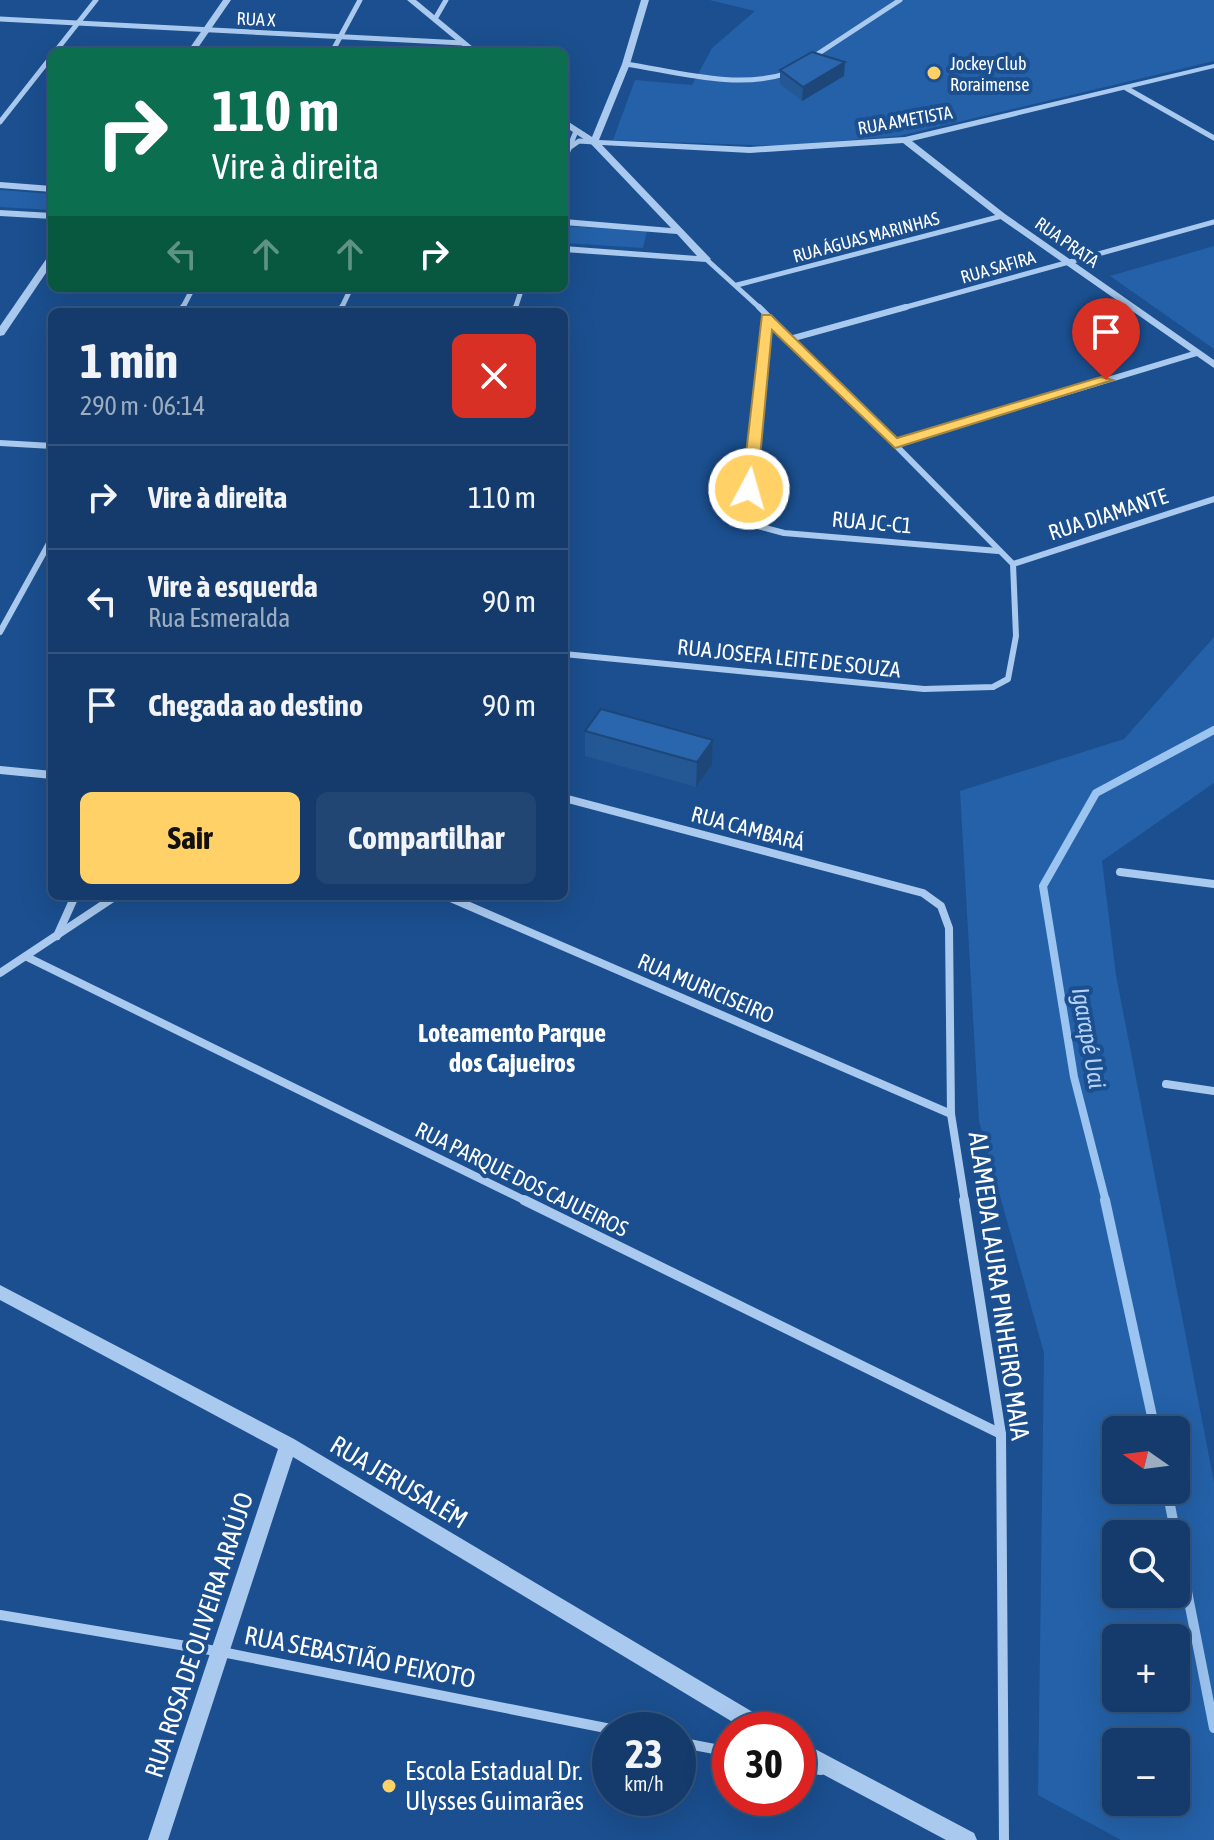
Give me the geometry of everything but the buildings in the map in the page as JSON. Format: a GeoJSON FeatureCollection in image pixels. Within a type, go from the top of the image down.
{"type":"FeatureCollection","features":[{"type":"Feature","properties":{"kind":"street"},"geometry":{"type":"LineString","coordinates":[[58,48],[96,0]]}},
{"type":"Feature","properties":{"kind":"street"},"geometry":{"type":"LineString","coordinates":[[194,48],[227,0]]}},
{"type":"Feature","properties":{"kind":"street"},"geometry":{"type":"LineString","coordinates":[[334,48],[360,0]]}},
{"type":"Feature","properties":{"kind":"street"},"geometry":{"type":"LineString","coordinates":[[411,0],[467,48]]}},
{"type":"Feature","properties":{"kind":"street"},"geometry":{"type":"LineString","coordinates":[[435,19],[446,0]]}},
{"type":"Feature","properties":{"kind":"street"},"geometry":{"type":"LineString","coordinates":[[594,142],[626,64],[645,0]]}},
{"type":"Feature","properties":{"kind":"street"},"geometry":{"type":"LineString","coordinates":[[800,66],[900,0]]}},
{"type":"Feature","properties":{"kind":"street","name":"RUA X"},"geometry":{"type":"LineString","coordinates":[[0,19],[467,48]]}},
{"type":"Feature","properties":{"kind":"street"},"geometry":{"type":"LineString","coordinates":[[0,122],[48,60]]}},
{"type":"Feature","properties":{"kind":"street"},"geometry":{"type":"LineString","coordinates":[[626,64],[751,79],[782,76],[791,71]]}},
{"type":"Feature","properties":{"kind":"street","name":"RUA AMETISTA"},"geometry":{"type":"LineString","coordinates":[[594,142],[642,147],[750,150],[905,140],[1214,66]]}},
{"type":"Feature","properties":{"kind":"street"},"geometry":{"type":"LineString","coordinates":[[1126,88],[1214,138]]}},
{"type":"Feature","properties":{"kind":"street"},"geometry":{"type":"LineString","coordinates":[[568,125],[594,142],[678,231],[737,285],[1013,564]]}},
{"type":"Feature","properties":{"kind":"street"},"geometry":{"type":"LineString","coordinates":[[569,149],[576,131]]}},
{"type":"Feature","properties":{"kind":"street","name":"RUA PRATA"},"geometry":{"type":"LineString","coordinates":[[905,140],[1002,216],[1214,365]]}},
{"type":"Feature","properties":{"kind":"street"},"geometry":{"type":"LineString","coordinates":[[569,149],[579,141],[594,142]]}},
{"type":"Feature","properties":{"kind":"street"},"geometry":{"type":"LineString","coordinates":[[0,185],[48,189]]}},
{"type":"Feature","properties":{"kind":"street"},"geometry":{"type":"LineString","coordinates":[[0,213],[48,216]]}},
{"type":"Feature","properties":{"kind":"street","name":"RUA ÁGUAS MARINHAS"},"geometry":{"type":"LineString","coordinates":[[737,285],[1002,216]]}},
{"type":"Feature","properties":{"kind":"street"},"geometry":{"type":"LineString","coordinates":[[568,222],[678,231]]}},
{"type":"Feature","properties":{"kind":"street","name":"RUA SAFIRA"},"geometry":{"type":"LineString","coordinates":[[790,339],[1214,222]]}},
{"type":"Feature","properties":{"kind":"street"},"geometry":{"type":"LineString","coordinates":[[568,249],[706,259]]}},
{"type":"Feature","properties":{"kind":"street"},"geometry":{"type":"LineString","coordinates":[[0,333],[48,263]]}},
{"type":"Feature","properties":{"kind":"street","name":"RUA JC-C1"},"geometry":{"type":"LineString","coordinates":[[767,317],[747,518],[762,529],[784,533],[999,551]]}},
{"type":"Feature","properties":{"kind":"street"},"geometry":{"type":"LineString","coordinates":[[895,444],[1197,353]]}},
{"type":"Feature","properties":{"kind":"street"},"geometry":{"type":"LineString","coordinates":[[0,443],[48,446]]}},
{"type":"Feature","properties":{"kind":"street","name":"RUA DIAMANTE"},"geometry":{"type":"LineString","coordinates":[[1013,564],[1214,499]]}},
{"type":"Feature","properties":{"kind":"street"},"geometry":{"type":"LineString","coordinates":[[0,632],[48,545]]}},
{"type":"Feature","properties":{"kind":"street","name":"RUA JOSEFA LEITE DE SOUZA"},"geometry":{"type":"LineString","coordinates":[[568,654],[924,689],[993,687],[1008,679],[1015,658],[1018,619],[1013,564]]}},
{"type":"Feature","properties":{"kind":"street"},"geometry":{"type":"LineString","coordinates":[[0,770],[48,775]]}},
{"type":"Feature","properties":{"kind":"street","name":"RUA CAMBARÁ"},"geometry":{"type":"LineString","coordinates":[[568,799],[923,893]]}},
{"type":"Feature","properties":{"kind":"street"},"geometry":{"type":"LineString","coordinates":[[1120,872],[1214,884]]}},
{"type":"Feature","properties":{"kind":"street","name":"ALAMEDA LAURA PINHEIRO MAIA"},"geometry":{"type":"LineString","coordinates":[[923,893],[941,906],[949,928],[951,1114],[1001,1434],[1004,1840]]}},
{"type":"Feature","properties":{"kind":"street"},"geometry":{"type":"LineString","coordinates":[[56,937],[73,900]]}},
{"type":"Feature","properties":{"kind":"street"},"geometry":{"type":"LineString","coordinates":[[0,973],[110,900]]}},
{"type":"Feature","properties":{"kind":"street","name":"RUA MURICISEIRO"},"geometry":{"type":"LineString","coordinates":[[455,900],[951,1114]]}},
{"type":"Feature","properties":{"kind":"street","name":"RUA PARQUE DOS CAJUEIROS"},"geometry":{"type":"LineString","coordinates":[[27,957],[1001,1434]]}},
{"type":"Feature","properties":{"kind":"street"},"geometry":{"type":"LineString","coordinates":[[1166,1084],[1214,1091]]}},
{"type":"Feature","properties":{"kind":"street","name":"RUA JERUSALÉM"},"geometry":{"type":"LineString","coordinates":[[0,1292],[288,1445],[734,1712]]}},
{"type":"Feature","properties":{"kind":"street","name":"RUA ROSA DE OLIVEIRA ARAÚJO"},"geometry":{"type":"LineString","coordinates":[[158,1840],[288,1445]]}},
{"type":"Feature","properties":{"kind":"street","name":"RUA SEBASTIÃO PEIXOTO"},"geometry":{"type":"LineString","coordinates":[[0,1615],[222,1652],[592,1725]]}},
{"type":"Feature","properties":{"kind":"street"},"geometry":{"type":"LineString","coordinates":[[816,1761],[939,1833],[967,1840]]}},
{"type":"Feature","properties":{"kind":"street"},"geometry":{"type":"LineString","coordinates":[[816,1769],[837,1773]]}},
{"type":"Feature","properties":{"kind":"shaded area","name":"Jockey Club Roraimense"},"geometry":{"type":"Polygon","coordinates":[[[709,0],[1214,0],[1214,61],[899,136],[780,146],[613,140],[635,80],[692,85],[712,48],[755,11],[709,0]]]}},
{"type":"Feature","properties":{"kind":"shaded area"},"geometry":{"type":"Polygon","coordinates":[[[0,190],[48,194],[48,210],[0,207],[0,190]]]}},
{"type":"Feature","properties":{"kind":"shaded area"},"geometry":{"type":"Polygon","coordinates":[[[568,226],[647,231],[643,248],[568,243],[568,226]]]}},
{"type":"Feature","properties":{"kind":"shaded area"},"geometry":{"type":"Polygon","coordinates":[[[1214,246],[1214,349],[1110,276],[1214,246]]]}},
{"type":"Feature","properties":{"kind":"shaded area"},"geometry":{"type":"Polygon","coordinates":[[[1214,637],[1214,783],[1102,861],[1116,975],[1214,1482],[1214,1840],[1121,1840],[1038,1795],[1044,1353],[979,1121],[960,791],[1124,739],[1214,637]]]}},
{"type":"Feature","properties":{"kind":"waterway","name":"Igarapé Uai"},"geometry":{"type":"LineString","coordinates":[[1106,1202],[1074,1077],[1043,886],[1096,793],[1214,730]]}},
{"type":"Feature","properties":{"kind":"waterway","name":"Igarapé Uai"},"geometry":{"type":"LineString","coordinates":[[1105,1200],[1152,1416]]}},
{"type":"Feature","properties":{"kind":"waterway","name":"Igarapé Uai"},"geometry":{"type":"LineString","coordinates":[[1170,1504],[1214,1728]]}},
{"type":"Feature","properties":{"kind":"place","name":"Jockey Club Roraimense"},"geometry":{"type":"Point","coordinates":[934,73]}},
{"type":"Feature","properties":{"kind":"place","name":"Escola Estadual Dr. Ulysses Guimarães"},"geometry":{"type":"Point","coordinates":[389,1786]}},
{"type":"Feature","properties":{"kind":"district","name":"Loteamento Parque dos Cajueiros"},"geometry":{"type":"Point","coordinates":[512,1048]}},
{"type":"Feature","properties":{"kind":"route"},"geometry":{"type":"LineString","coordinates":[[749,489],[767,317],[895,444],[1106,380]]}}]}
